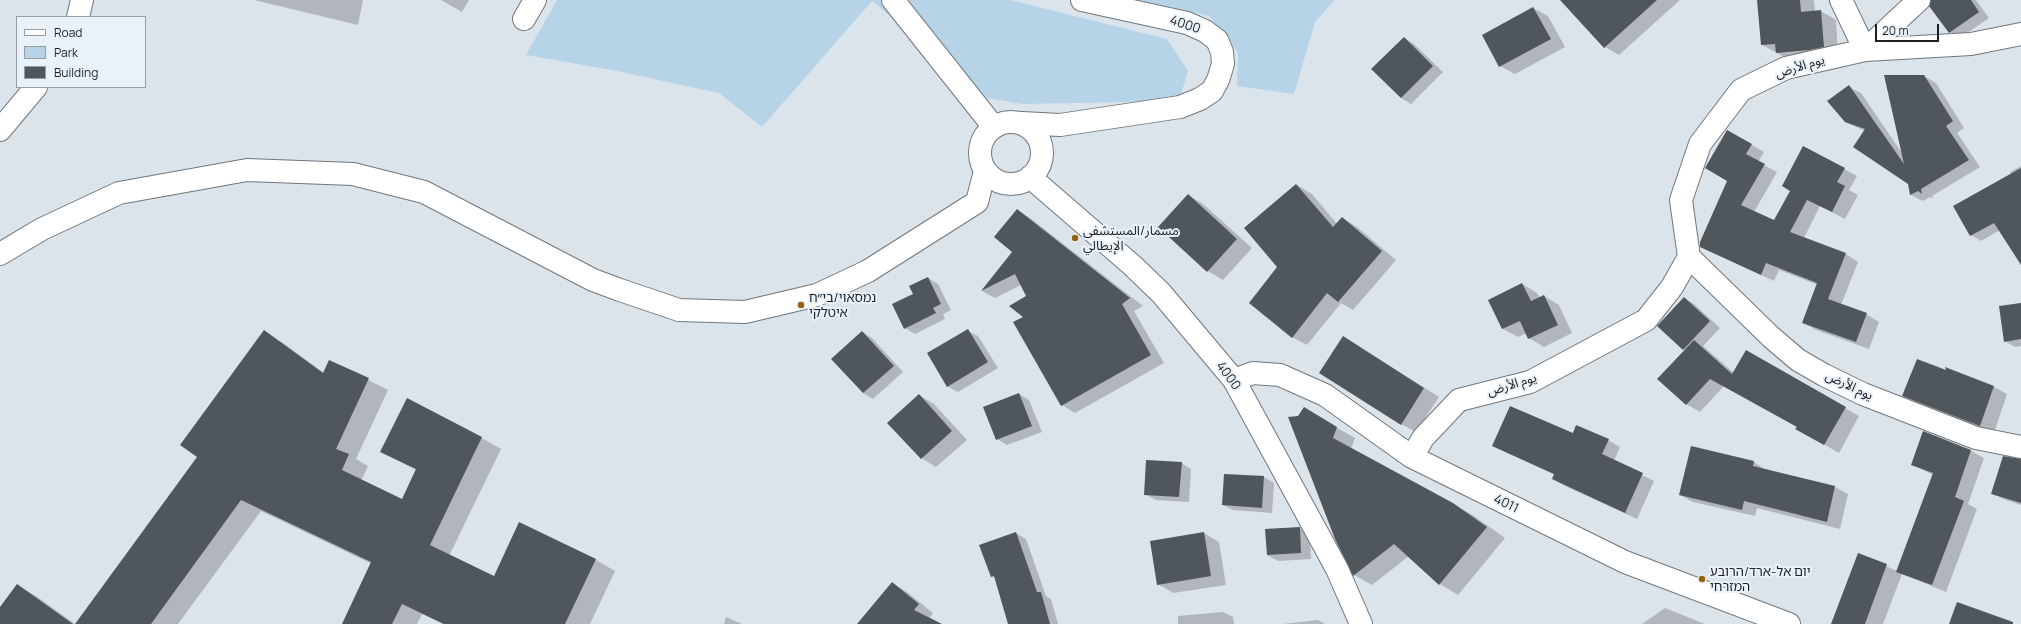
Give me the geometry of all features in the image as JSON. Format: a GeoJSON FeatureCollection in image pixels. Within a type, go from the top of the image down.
{"type":"FeatureCollection","features":[{"type":"Feature","properties":{"kind":"street"},"geometry":{"type":"LineString","coordinates":[[78,16],[82,0]]}},
{"type":"Feature","properties":{"kind":"street"},"geometry":{"type":"LineString","coordinates":[[524,19],[535,0]]}},
{"type":"Feature","properties":{"kind":"street"},"geometry":{"type":"LineString","coordinates":[[893,0],[993,126],[981,141],[979,153],[985,170],[993,178],[1003,183],[1020,183],[1030,177],[1039,166],[1042,149],[1039,138],[1031,129],[1022,123]]}},
{"type":"Feature","properties":{"kind":"street","name":"4000"},"geometry":{"type":"LineString","coordinates":[[993,126],[1003,122],[1060,125],[1180,107],[1200,99],[1212,91],[1218,80],[1223,64],[1222,52],[1217,40],[1205,31],[1187,23],[1082,0]]}},
{"type":"Feature","properties":{"kind":"street"},"geometry":{"type":"LineString","coordinates":[[1841,0],[1865,50],[1919,0]]}},
{"type":"Feature","properties":{"kind":"street","name":"يوم الأرض"},"geometry":{"type":"LineString","coordinates":[[1412,457],[1422,438],[1459,400],[1530,382],[1646,320],[1672,287],[1689,257],[1681,200],[1700,144],[1741,90],[1786,68],[1865,50],[1971,44],[2021,34]]}},
{"type":"Feature","properties":{"kind":"street"},"geometry":{"type":"LineString","coordinates":[[0,130],[35,88]]}},
{"type":"Feature","properties":{"kind":"street","name":"4000"},"geometry":{"type":"LineString","coordinates":[[1042,149],[1062,130],[1080,122]]}},
{"type":"Feature","properties":{"kind":"street"},"geometry":{"type":"LineString","coordinates":[[0,254],[42,229],[119,194],[246,170],[353,174],[424,192],[593,280],[620,290],[679,310],[745,312],[818,295],[868,271],[977,202],[985,170]]}},
{"type":"Feature","properties":{"kind":"street","name":"4000"},"geometry":{"type":"LineString","coordinates":[[1030,177],[1133,266],[1161,293],[1234,380],[1337,569],[1361,624]]}},
{"type":"Feature","properties":{"kind":"street","name":"يوم الأرض"},"geometry":{"type":"LineString","coordinates":[[1689,257],[1771,337],[1798,360],[1824,375],[1863,394],[1976,438],[2021,447]]}},
{"type":"Feature","properties":{"kind":"street","name":"4011"},"geometry":{"type":"LineString","coordinates":[[1234,380],[1253,373],[1280,375],[1325,395],[1412,457],[1625,562],[1789,624]]}},
{"type":"Feature","properties":{"kind":"green space"},"geometry":{"type":"Polygon","coordinates":[[[557,0],[1010,0],[1167,39],[1188,71],[1179,101],[1022,104],[987,98],[872,1],[762,127],[719,93],[617,71],[526,55],[557,0]]]}},
{"type":"Feature","properties":{"kind":"green space"},"geometry":{"type":"Polygon","coordinates":[[[1138,0],[1335,0],[1315,22],[1294,94],[1237,86],[1238,53],[1209,16],[1138,0]]]}},
{"type":"Feature","properties":{"kind":"building"},"geometry":{"type":"Polygon","coordinates":[[[1560,0],[1657,0],[1604,48],[1560,0]]]}},
{"type":"Feature","properties":{"kind":"building"},"geometry":{"type":"Polygon","coordinates":[[[1757,0],[1800,0],[1801,12],[1821,10],[1824,47],[1776,53],[1775,44],[1761,45],[1757,0]]]}},
{"type":"Feature","properties":{"kind":"building"},"geometry":{"type":"Polygon","coordinates":[[[1931,0],[1971,0],[1979,12],[1949,33],[1929,6],[1931,0]]]}},
{"type":"Feature","properties":{"kind":"building"},"geometry":{"type":"Polygon","coordinates":[[[1533,7],[1551,39],[1499,67],[1482,35],[1533,7]]]}},
{"type":"Feature","properties":{"kind":"building"},"geometry":{"type":"Polygon","coordinates":[[[1404,37],[1433,66],[1401,98],[1371,69],[1404,37]]]}},
{"type":"Feature","properties":{"kind":"building"},"geometry":{"type":"Polygon","coordinates":[[[1884,75],[1924,75],[1953,121],[1946,126],[1969,160],[1921,189],[1922,194],[1918,191],[1910,195],[1908,184],[1853,147],[1865,129],[1845,122],[1827,101],[1849,85],[1904,164],[1884,75]]]}},
{"type":"Feature","properties":{"kind":"building"},"geometry":{"type":"Polygon","coordinates":[[[1727,130],[1752,144],[1746,154],[1765,164],[1741,205],[1774,220],[1790,191],[1782,186],[1803,146],[1845,168],[1837,182],[1845,186],[1832,212],[1807,200],[1790,232],[1846,253],[1828,299],[1867,313],[1856,342],[1802,323],[1817,283],[1766,263],[1761,275],[1700,247],[1700,242],[1727,181],[1705,168],[1727,130]]]}},
{"type":"Feature","properties":{"kind":"building"},"geometry":{"type":"Polygon","coordinates":[[[2021,168],[2021,265],[1994,223],[1970,236],[1953,206],[2021,168]]]}},
{"type":"Feature","properties":{"kind":"building"},"geometry":{"type":"Polygon","coordinates":[[[1296,184],[1333,227],[1342,217],[1382,251],[1338,302],[1327,293],[1292,338],[1249,303],[1277,267],[1244,228],[1296,184]]]}},
{"type":"Feature","properties":{"kind":"building"},"geometry":{"type":"Polygon","coordinates":[[[1188,194],[1237,239],[1207,272],[1158,227],[1188,194]]]}},
{"type":"Feature","properties":{"kind":"building"},"geometry":{"type":"Polygon","coordinates":[[[1017,209],[1130,298],[1122,304],[1151,355],[1061,406],[1013,322],[1023,317],[1009,306],[1026,296],[1015,274],[981,291],[1012,252],[994,237],[1017,209]]]}},
{"type":"Feature","properties":{"kind":"building"},"geometry":{"type":"Polygon","coordinates":[[[928,277],[941,304],[933,308],[936,313],[904,329],[892,304],[913,294],[909,286],[928,277]]]}},
{"type":"Feature","properties":{"kind":"building"},"geometry":{"type":"Polygon","coordinates":[[[1522,283],[1531,301],[1544,295],[1558,325],[1528,339],[1520,321],[1502,329],[1488,300],[1522,283]]]}},
{"type":"Feature","properties":{"kind":"building"},"geometry":{"type":"Polygon","coordinates":[[[1684,297],[1710,321],[1683,350],[1657,326],[1684,297]]]}},
{"type":"Feature","properties":{"kind":"building"},"geometry":{"type":"Polygon","coordinates":[[[2021,303],[2021,339],[2004,342],[1999,306],[2021,303]]]}},
{"type":"Feature","properties":{"kind":"building"},"geometry":{"type":"Polygon","coordinates":[[[968,329],[988,362],[947,387],[927,353],[968,329]]]}},
{"type":"Feature","properties":{"kind":"building"},"geometry":{"type":"Polygon","coordinates":[[[264,330],[323,373],[329,360],[369,378],[336,449],[349,454],[342,470],[402,499],[416,469],[380,452],[407,398],[482,437],[430,545],[494,576],[519,522],[596,559],[565,624],[444,624],[402,604],[392,624],[342,624],[371,562],[241,500],[151,624],[75,624],[197,457],[180,445],[264,330]]]}},
{"type":"Feature","properties":{"kind":"building"},"geometry":{"type":"Polygon","coordinates":[[[862,331],[894,366],[863,393],[831,359],[862,331]]]}},
{"type":"Feature","properties":{"kind":"building"},"geometry":{"type":"Polygon","coordinates":[[[1343,336],[1424,388],[1401,425],[1319,373],[1343,336]]]}},
{"type":"Feature","properties":{"kind":"building"},"geometry":{"type":"Polygon","coordinates":[[[1694,340],[1732,374],[1746,350],[1846,407],[1824,445],[1795,429],[1797,427],[1710,379],[1686,405],[1657,379],[1694,340]]]}},
{"type":"Feature","properties":{"kind":"building"},"geometry":{"type":"Polygon","coordinates":[[[1917,359],[1946,370],[1945,367],[1994,386],[1980,426],[1902,396],[1917,359]]]}},
{"type":"Feature","properties":{"kind":"building"},"geometry":{"type":"Polygon","coordinates":[[[1019,393],[1032,426],[996,440],[983,407],[1019,393]]]}},
{"type":"Feature","properties":{"kind":"building"},"geometry":{"type":"Polygon","coordinates":[[[919,394],[952,431],[921,459],[887,423],[919,394]]]}},
{"type":"Feature","properties":{"kind":"building"},"geometry":{"type":"Polygon","coordinates":[[[1510,406],[1573,433],[1576,425],[1609,439],[1602,454],[1643,473],[1625,513],[1552,479],[1554,474],[1492,446],[1510,406]]]}},
{"type":"Feature","properties":{"kind":"building"},"geometry":{"type":"Polygon","coordinates":[[[1304,407],[1337,427],[1333,438],[1453,503],[1487,527],[1439,585],[1394,544],[1353,576],[1335,539],[1288,417],[1298,416],[1304,407]]]}},
{"type":"Feature","properties":{"kind":"building"},"geometry":{"type":"Polygon","coordinates":[[[1923,431],[1971,450],[1955,497],[1964,501],[1932,585],[1896,572],[1933,473],[1911,465],[1923,431]]]}},
{"type":"Feature","properties":{"kind":"building"},"geometry":{"type":"Polygon","coordinates":[[[1691,446],[1754,461],[1753,466],[1835,486],[1827,522],[1744,501],[1742,510],[1679,495],[1691,446]]]}},
{"type":"Feature","properties":{"kind":"building"},"geometry":{"type":"Polygon","coordinates":[[[2003,456],[2021,459],[2021,503],[1991,494],[2003,456]]]}},
{"type":"Feature","properties":{"kind":"building"},"geometry":{"type":"Polygon","coordinates":[[[1146,460],[1182,462],[1179,497],[1144,495],[1146,460]]]}},
{"type":"Feature","properties":{"kind":"building"},"geometry":{"type":"Polygon","coordinates":[[[1224,474],[1264,476],[1262,508],[1222,505],[1224,474]]]}},
{"type":"Feature","properties":{"kind":"building"},"geometry":{"type":"Polygon","coordinates":[[[1300,527],[1301,553],[1267,555],[1265,529],[1300,527]]]}},
{"type":"Feature","properties":{"kind":"building"},"geometry":{"type":"Polygon","coordinates":[[[1016,532],[1037,592],[1041,592],[1050,624],[1008,624],[994,576],[991,577],[979,545],[1016,532]]]}},
{"type":"Feature","properties":{"kind":"building"},"geometry":{"type":"Polygon","coordinates":[[[1204,532],[1211,576],[1157,585],[1150,541],[1204,532]]]}},
{"type":"Feature","properties":{"kind":"building"},"geometry":{"type":"Polygon","coordinates":[[[1858,553],[1887,564],[1865,624],[1831,624],[1858,553]]]}},
{"type":"Feature","properties":{"kind":"building"},"geometry":{"type":"Polygon","coordinates":[[[892,582],[919,604],[914,610],[942,624],[857,624],[892,582]]]}},
{"type":"Feature","properties":{"kind":"building"},"geometry":{"type":"Polygon","coordinates":[[[17,584],[73,624],[0,624],[0,607],[17,584]]]}},
{"type":"Feature","properties":{"kind":"building"},"geometry":{"type":"Polygon","coordinates":[[[1957,602],[2013,622],[2013,624],[1949,624],[1957,602]]]}},
{"type":"Feature","properties":{"kind":"place","name":"مسمار/المستشفى الإيطالي"},"geometry":{"type":"Point","coordinates":[1075,238]}},
{"type":"Feature","properties":{"kind":"place","name":"נמסאוי/בי״ח איטלקי"},"geometry":{"type":"Point","coordinates":[801,305]}},
{"type":"Feature","properties":{"kind":"place","name":"יום אל-ארד/הרובע המזרחי"},"geometry":{"type":"Point","coordinates":[1702,579]}}]}
